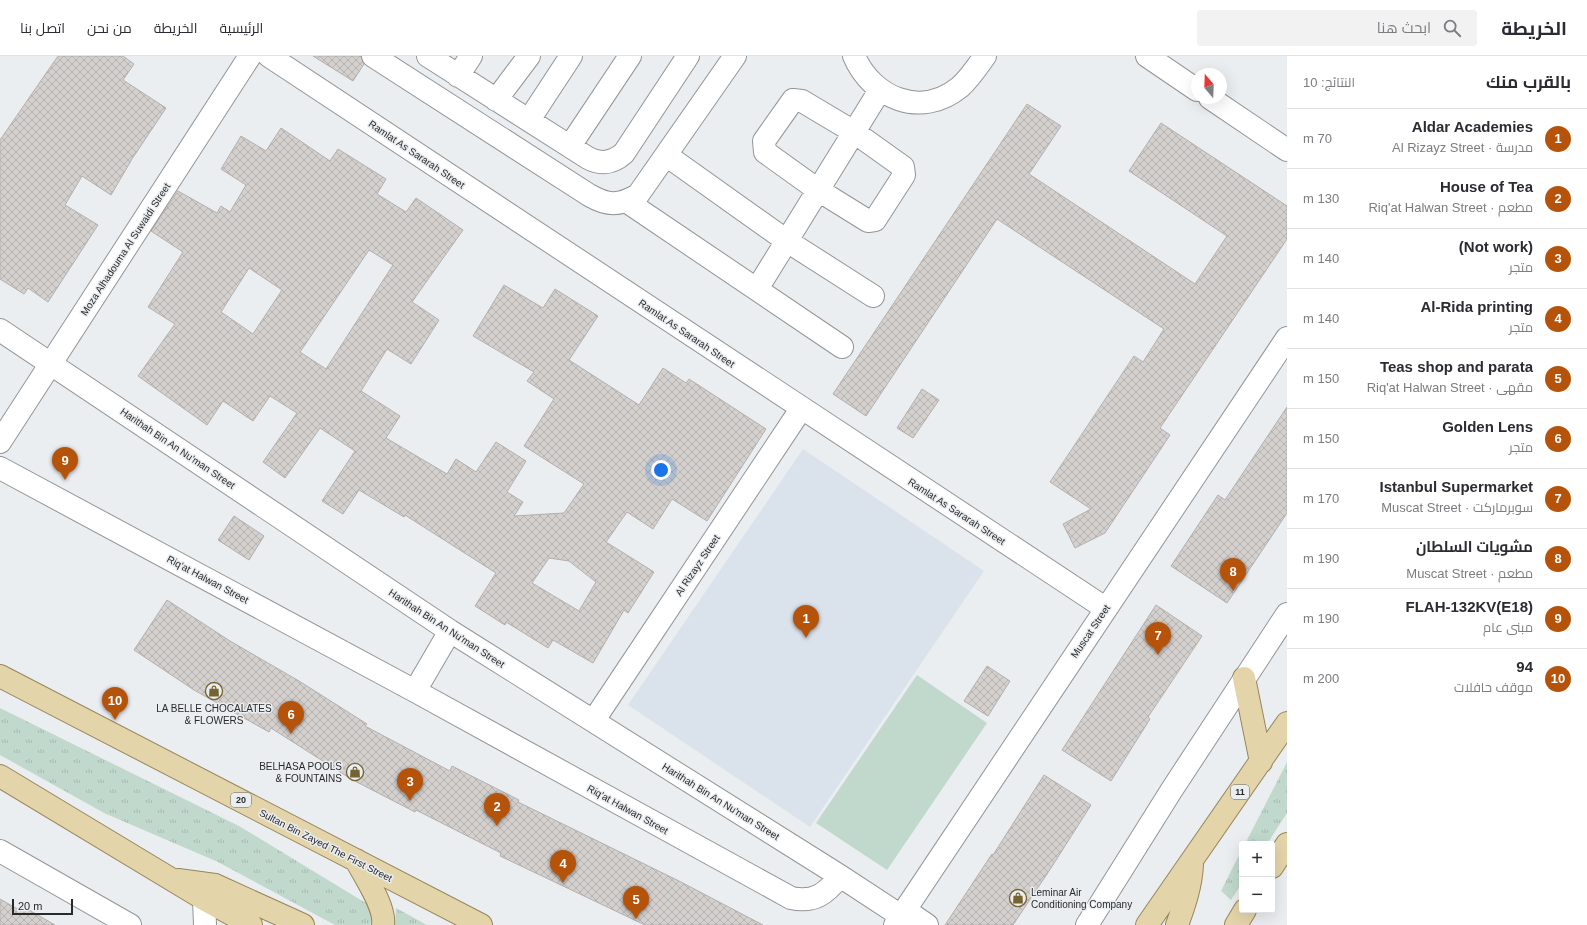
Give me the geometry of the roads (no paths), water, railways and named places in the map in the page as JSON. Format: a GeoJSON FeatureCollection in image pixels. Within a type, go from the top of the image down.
{"type":"FeatureCollection","features":[{"type":"Feature","properties":{"kind":"main road","name":"Sultan Bin Zayed The First Street"},"geometry":{"type":"LineString","coordinates":[[0,676],[481,925]]}},
{"type":"Feature","properties":{"kind":"main road"},"geometry":{"type":"LineString","coordinates":[[1244,678],[1261,762]]}},
{"type":"Feature","properties":{"kind":"main road","name":"11"},"geometry":{"type":"LineString","coordinates":[[1147,925],[1287,723]]}},
{"type":"Feature","properties":{"kind":"main road"},"geometry":{"type":"LineString","coordinates":[[0,776],[204,899],[251,925]]}},
{"type":"Feature","properties":{"kind":"main road"},"geometry":{"type":"LineString","coordinates":[[1275,863],[1287,844]]}},
{"type":"Feature","properties":{"kind":"main road"},"geometry":{"type":"LineString","coordinates":[[356,860],[379,905],[384,920],[383,925]]}},
{"type":"Feature","properties":{"kind":"main road"},"geometry":{"type":"LineString","coordinates":[[1177,925],[1186,901],[1192,877],[1192,860]]}},
{"type":"Feature","properties":{"kind":"main road"},"geometry":{"type":"LineString","coordinates":[[173,880],[202,882],[215,885],[303,925]]}},
{"type":"Feature","properties":{"kind":"main road"},"geometry":{"type":"LineString","coordinates":[[1236,925],[1243,913]]}},
{"type":"Feature","properties":{"kind":"street","name":"Moza Alhadouma Al Suwaidi Street"},"geometry":{"type":"LineString","coordinates":[[0,442],[250,56]]}},
{"type":"Feature","properties":{"kind":"street","name":"Ramlat As Sararah Street"},"geometry":{"type":"LineString","coordinates":[[269,56],[801,409],[1105,608]]}},
{"type":"Feature","properties":{"kind":"street"},"geometry":{"type":"LineString","coordinates":[[373,56],[600,202],[613,204],[626,201],[638,194],[735,56]]}},
{"type":"Feature","properties":{"kind":"street"},"geometry":{"type":"LineString","coordinates":[[428,56],[594,161],[607,163],[619,157],[688,56]]}},
{"type":"Feature","properties":{"kind":"street"},"geometry":{"type":"LineString","coordinates":[[458,76],[471,56]]}},
{"type":"Feature","properties":{"kind":"street"},"geometry":{"type":"LineString","coordinates":[[496,100],[529,56]]}},
{"type":"Feature","properties":{"kind":"street"},"geometry":{"type":"LineString","coordinates":[[529,120],[571,56]]}},
{"type":"Feature","properties":{"kind":"street"},"geometry":{"type":"LineString","coordinates":[[570,146],[630,56]]}},
{"type":"Feature","properties":{"kind":"street"},"geometry":{"type":"LineString","coordinates":[[854,56],[866,78],[880,90],[897,99],[910,102],[936,100],[959,88],[968,79],[984,56]]}},
{"type":"Feature","properties":{"kind":"street"},"geometry":{"type":"LineString","coordinates":[[1147,56],[1191,86]]}},
{"type":"Feature","properties":{"kind":"street"},"geometry":{"type":"LineString","coordinates":[[757,289],[880,90]]}},
{"type":"Feature","properties":{"kind":"street"},"geometry":{"type":"LineString","coordinates":[[793,100],[802,101],[854,132],[903,167],[904,175],[875,220],[868,221],[818,190],[765,152],[764,141],[793,100]]}},
{"type":"Feature","properties":{"kind":"street"},"geometry":{"type":"LineString","coordinates":[[1219,104],[1287,150]]}},
{"type":"Feature","properties":{"kind":"street"},"geometry":{"type":"LineString","coordinates":[[666,155],[787,241],[873,296]]}},
{"type":"Feature","properties":{"kind":"street"},"geometry":{"type":"LineString","coordinates":[[626,201],[842,347]]}},
{"type":"Feature","properties":{"kind":"street","name":"Harithah Bin An Nu'man Street"},"geometry":{"type":"LineString","coordinates":[[2,335],[50,363],[450,631],[594,720],[840,876],[900,917],[927,925]]}},
{"type":"Feature","properties":{"kind":"street","name":"Muscat Street"},"geometry":{"type":"LineString","coordinates":[[900,917],[1105,608],[1287,338]]}},
{"type":"Feature","properties":{"kind":"street","name":"Al Rizayz Street"},"geometry":{"type":"LineString","coordinates":[[594,720],[801,409]]}},
{"type":"Feature","properties":{"kind":"street","name":"Riq'at Halwan Street"},"geometry":{"type":"LineString","coordinates":[[0,468],[415,690],[791,898],[800,900],[819,897],[826,892],[840,876]]}},
{"type":"Feature","properties":{"kind":"street"},"geometry":{"type":"LineString","coordinates":[[1087,925],[1244,678],[1287,614]]}},
{"type":"Feature","properties":{"kind":"street"},"geometry":{"type":"LineString","coordinates":[[415,690],[450,631]]}},
{"type":"Feature","properties":{"kind":"street"},"geometry":{"type":"LineString","coordinates":[[0,851],[130,925]]}},
{"type":"Feature","properties":{"kind":"street"},"geometry":{"type":"LineString","coordinates":[[204,899],[205,925]]}},
{"type":"Feature","properties":{"kind":"place","name":"FLAH-132KV(E18)"},"geometry":{"type":"Point","coordinates":[65,480]}},
{"type":"Feature","properties":{"kind":"place","name":"مشويات السلطان"},"geometry":{"type":"Point","coordinates":[1233,591]}},
{"type":"Feature","properties":{"kind":"place","name":"Aldar Academies"},"geometry":{"type":"Point","coordinates":[806,638]}},
{"type":"Feature","properties":{"kind":"place","name":"Istanbul Supermarket"},"geometry":{"type":"Point","coordinates":[1158,655]}},
{"type":"Feature","properties":{"kind":"place","name":"LA BELLE CHOCALATES & FLOWERS"},"geometry":{"type":"Point","coordinates":[214,691]}},
{"type":"Feature","properties":{"kind":"place","name":"94"},"geometry":{"type":"Point","coordinates":[115,720]}},
{"type":"Feature","properties":{"kind":"place","name":"Golden Lens"},"geometry":{"type":"Point","coordinates":[291,734]}},
{"type":"Feature","properties":{"kind":"place","name":"BELHASA POOLS & FOUNTAINS"},"geometry":{"type":"Point","coordinates":[355,772]}},
{"type":"Feature","properties":{"kind":"place","name":"(Not work)"},"geometry":{"type":"Point","coordinates":[410,801]}},
{"type":"Feature","properties":{"kind":"place","name":"House of Tea"},"geometry":{"type":"Point","coordinates":[497,826]}},
{"type":"Feature","properties":{"kind":"place","name":"Al-Rida printing"},"geometry":{"type":"Point","coordinates":[563,883]}},
{"type":"Feature","properties":{"kind":"place","name":"Leminar Air Conditioning Company"},"geometry":{"type":"Point","coordinates":[1018,898]}},
{"type":"Feature","properties":{"kind":"place","name":"Teas shop and parata"},"geometry":{"type":"Point","coordinates":[636,919]}}]}
